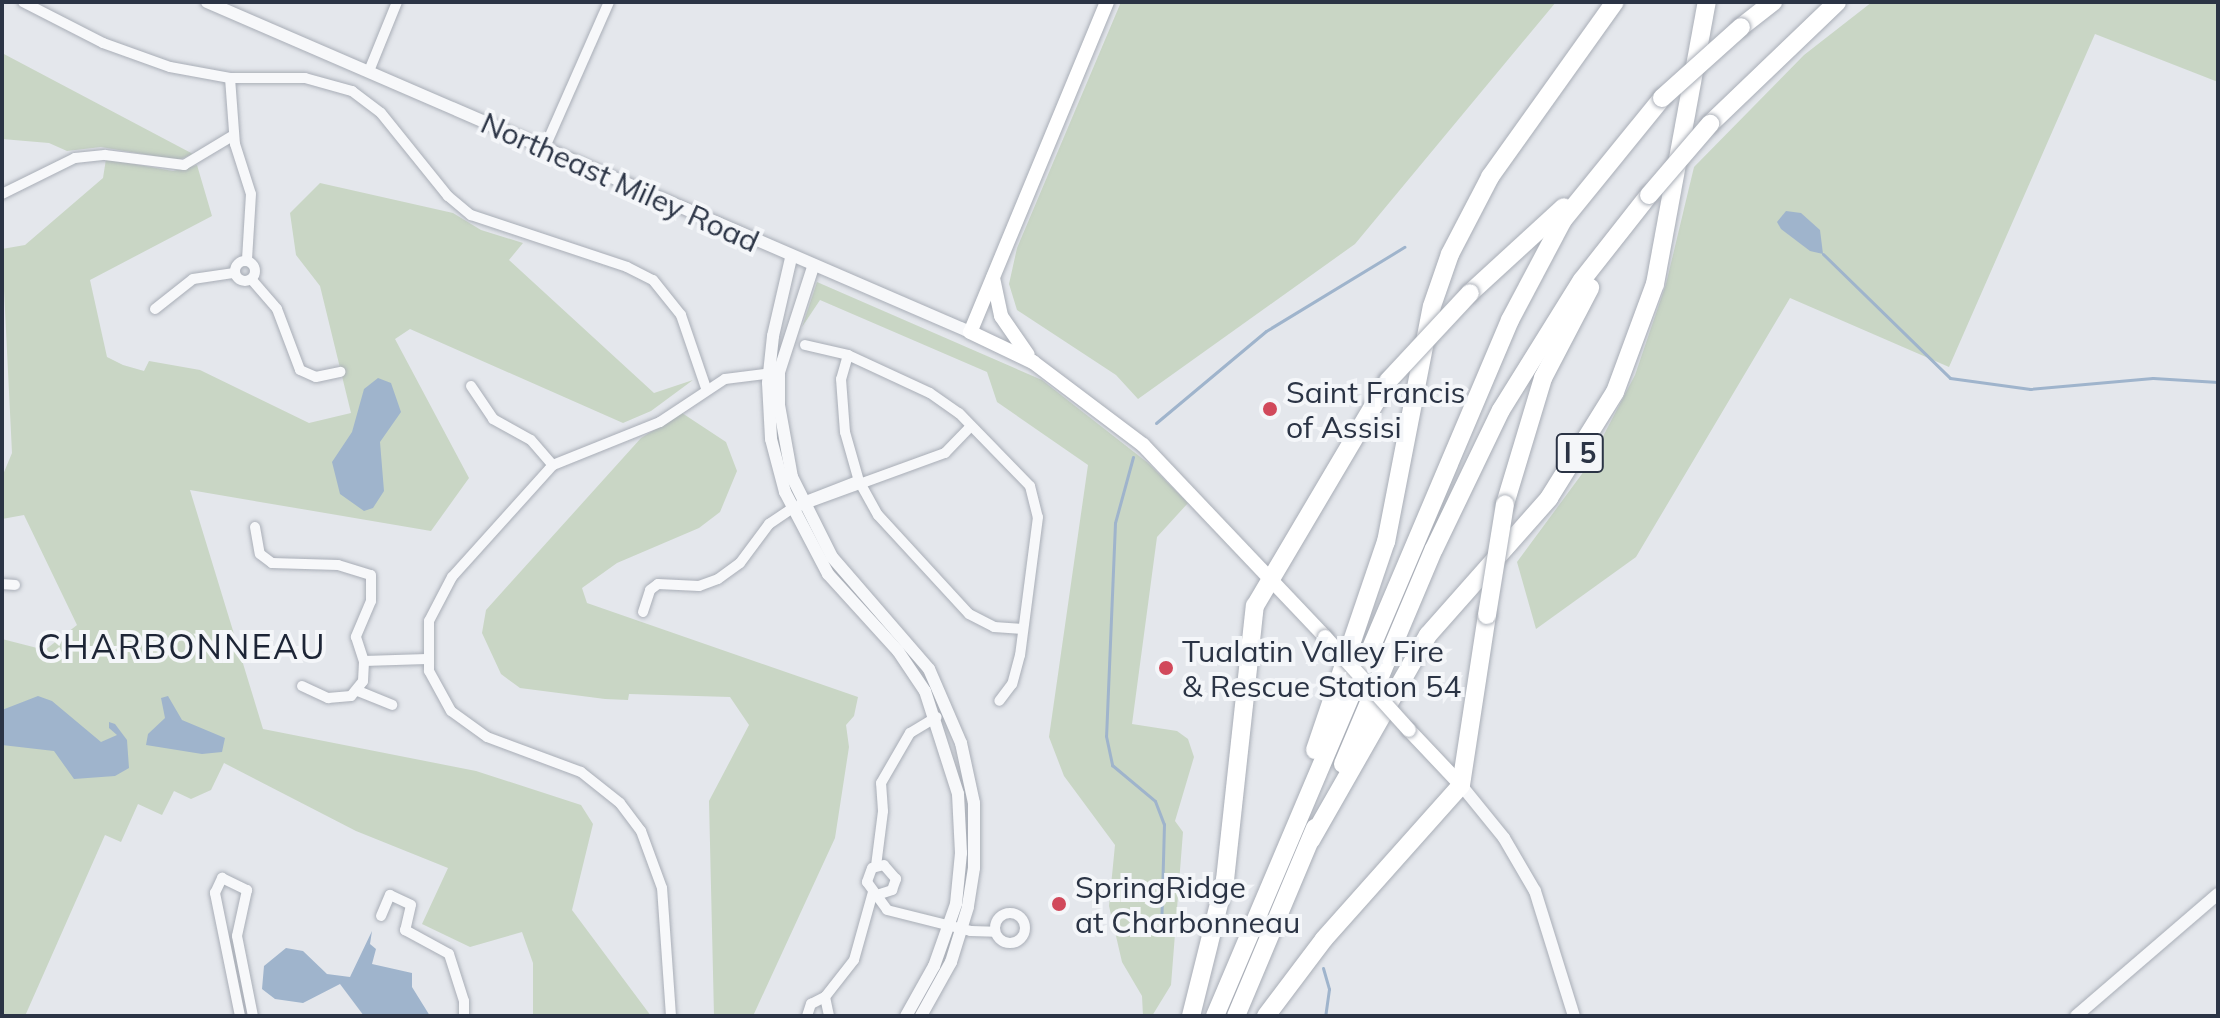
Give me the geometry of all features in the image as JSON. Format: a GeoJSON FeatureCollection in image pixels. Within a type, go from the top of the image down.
{"type":"FeatureCollection","features":[{"type":"Feature","properties":{"kind":"highway"},"geometry":{"type":"LineString","coordinates":[[1281,860],[1386,542],[1432,306],[1450,254],[1496,167],[1615,2]]}},
{"type":"Feature","properties":{"kind":"highway","name":"I 5"},"geometry":{"type":"LineString","coordinates":[[1311,840],[1428,635],[1549,498],[1615,392],[1655,284],[1707,2]]}},
{"type":"Feature","properties":{"kind":"highway"},"geometry":{"type":"LineString","coordinates":[[1215,1016],[1510,320],[1563,220],[1595,176],[1662,98],[1773,2]]}},
{"type":"Feature","properties":{"kind":"highway","name":"I 5"},"geometry":{"type":"LineString","coordinates":[[1236,1016],[1483,444],[1546,335],[1631,216],[1710,124],[1837,2]]}},
{"type":"Feature","properties":{"kind":"highway"},"geometry":{"type":"LineString","coordinates":[[1191,1016],[1225,880],[1253,617],[1269,576],[1388,381],[1470,293],[1595,176]]}},
{"type":"Feature","properties":{"kind":"highway","name":"I 5"},"geometry":{"type":"LineString","coordinates":[[1461,785],[1505,504],[1543,378],[1631,216]]}},
{"type":"Feature","properties":{"kind":"highway"},"geometry":{"type":"LineString","coordinates":[[1266,1016],[1324,939],[1461,785]]}},
{"type":"Feature","properties":{"kind":"main road"},"geometry":{"type":"LineString","coordinates":[[970,332],[1107,2]]}},
{"type":"Feature","properties":{"kind":"main road"},"geometry":{"type":"LineString","coordinates":[[992,276],[1006,327],[1033,362],[1143,445],[1269,576],[1461,785]]}},
{"type":"Feature","properties":{"kind":"main road","name":"Northeast Miley Road"},"geometry":{"type":"LineString","coordinates":[[970,332],[1033,362]]}},
{"type":"Feature","properties":{"kind":"street"},"geometry":{"type":"LineString","coordinates":[[23,2],[136,57],[230,78],[305,78],[352,91],[381,113],[448,196],[471,215],[627,267],[653,280],[681,315],[706,388]]}},
{"type":"Feature","properties":{"kind":"street","name":"Northeast Miley Road"},"geometry":{"type":"LineString","coordinates":[[207,2],[545,147],[791,258],[970,332]]}},
{"type":"Feature","properties":{"kind":"street"},"geometry":{"type":"LineString","coordinates":[[369,71],[397,2]]}},
{"type":"Feature","properties":{"kind":"street"},"geometry":{"type":"LineString","coordinates":[[545,147],[609,2]]}},
{"type":"Feature","properties":{"kind":"street"},"geometry":{"type":"LineString","coordinates":[[155,309],[193,279],[233,273],[247,259],[251,194],[234,135],[230,78]]}},
{"type":"Feature","properties":{"kind":"street"},"geometry":{"type":"LineString","coordinates":[[2,194],[75,158],[105,155],[184,165],[234,135]]}},
{"type":"Feature","properties":{"kind":"street"},"geometry":{"type":"LineString","coordinates":[[791,258],[774,373],[771,439],[796,506],[828,574],[907,664],[936,718],[960,819],[956,927],[906,1016]]}},
{"type":"Feature","properties":{"kind":"street"},"geometry":{"type":"LineString","coordinates":[[247,259],[255,267],[252,280]]}},
{"type":"Feature","properties":{"kind":"street"},"geometry":{"type":"LineString","coordinates":[[774,373],[813,267]]}},
{"type":"Feature","properties":{"kind":"street"},"geometry":{"type":"LineString","coordinates":[[233,273],[241,281],[252,280]]}},
{"type":"Feature","properties":{"kind":"street"},"geometry":{"type":"LineString","coordinates":[[252,280],[277,309],[300,370],[316,377],[340,372]]}},
{"type":"Feature","properties":{"kind":"street"},"geometry":{"type":"LineString","coordinates":[[805,345],[848,355],[930,393],[971,426],[1026,479],[1036,500],[1023,629],[1015,674],[999,701]]}},
{"type":"Feature","properties":{"kind":"street"},"geometry":{"type":"LineString","coordinates":[[848,355],[841,379],[841,406],[859,481],[887,527],[969,614],[994,627],[1023,629]]}},
{"type":"Feature","properties":{"kind":"street"},"geometry":{"type":"LineString","coordinates":[[671,1016],[662,888],[635,821],[581,772],[487,737],[462,722],[433,685],[427,659],[429,621],[441,592],[553,465],[652,426],[706,388],[733,377],[774,373]]}},
{"type":"Feature","properties":{"kind":"street"},"geometry":{"type":"LineString","coordinates":[[471,386],[493,419],[537,444],[553,465]]}},
{"type":"Feature","properties":{"kind":"street"},"geometry":{"type":"LineString","coordinates":[[643,612],[650,590],[658,584],[699,586],[733,569],[763,530],[796,506],[859,481],[945,453],[971,426]]}},
{"type":"Feature","properties":{"kind":"street"},"geometry":{"type":"LineString","coordinates":[[796,506],[832,557],[929,669],[949,711],[966,759],[976,821],[974,868],[956,927],[921,1016]]}},
{"type":"Feature","properties":{"kind":"street"},"geometry":{"type":"LineString","coordinates":[[255,527],[260,554],[272,563],[338,565],[371,575],[371,601],[356,637],[364,661],[358,691]]}},
{"type":"Feature","properties":{"kind":"street"},"geometry":{"type":"LineString","coordinates":[[2,584],[15,585]]}},
{"type":"Feature","properties":{"kind":"street"},"geometry":{"type":"LineString","coordinates":[[364,661],[427,659]]}},
{"type":"Feature","properties":{"kind":"street"},"geometry":{"type":"LineString","coordinates":[[302,686],[336,699],[358,691],[392,705]]}},
{"type":"Feature","properties":{"kind":"street"},"geometry":{"type":"LineString","coordinates":[[949,711],[902,742],[881,783],[883,818],[876,866],[867,882],[882,905],[893,913],[995,932]]}},
{"type":"Feature","properties":{"kind":"street"},"geometry":{"type":"LineString","coordinates":[[1461,785],[1504,838],[1535,891],[1574,1016]]}},
{"type":"Feature","properties":{"kind":"street"},"geometry":{"type":"LineString","coordinates":[[876,866],[891,868],[896,879],[892,890],[877,893]]}},
{"type":"Feature","properties":{"kind":"street"},"geometry":{"type":"LineString","coordinates":[[240,1016],[215,893],[222,878],[247,890],[237,936],[253,1016]]}},
{"type":"Feature","properties":{"kind":"street"},"geometry":{"type":"LineString","coordinates":[[807,1016],[811,1004],[825,997],[854,960],[877,893]]}},
{"type":"Feature","properties":{"kind":"street"},"geometry":{"type":"LineString","coordinates":[[2076,1016],[2218,894]]}},
{"type":"Feature","properties":{"kind":"street"},"geometry":{"type":"LineString","coordinates":[[381,916],[390,895],[411,905],[405,930],[449,954],[464,1001],[464,1016]]}},
{"type":"Feature","properties":{"kind":"street"},"geometry":{"type":"LineString","coordinates":[[825,997],[829,1016]]}},
{"type":"Feature","properties":{"kind":"green space"},"geometry":{"type":"Polygon","coordinates":[[[1121,2],[1556,2],[1355,244],[1138,399],[1116,375],[1017,310],[1009,284],[1017,248],[1121,2]]]}},
{"type":"Feature","properties":{"kind":"green space"},"geometry":{"type":"Polygon","coordinates":[[[1872,2],[2218,2],[2218,82],[2095,34],[1949,367],[1790,298],[1636,557],[1536,629],[1517,562],[1587,467],[1635,375],[1666,284],[1694,167],[1804,55],[1872,2]]]}},
{"type":"Feature","properties":{"kind":"green space"},"geometry":{"type":"Polygon","coordinates":[[[2,53],[193,154],[178,160],[101,147],[67,151],[49,143],[2,139],[2,53]]]}},
{"type":"Feature","properties":{"kind":"green space"},"geometry":{"type":"Polygon","coordinates":[[[106,159],[173,171],[197,165],[212,216],[90,280],[107,357],[123,365],[144,371],[149,361],[200,370],[309,423],[351,413],[320,286],[296,255],[290,213],[320,183],[453,213],[481,230],[523,243],[509,260],[654,393],[693,380],[651,411],[623,423],[410,329],[395,339],[469,478],[431,531],[190,490],[263,729],[476,771],[581,805],[593,824],[572,910],[651,1016],[533,1016],[533,963],[522,932],[470,947],[422,924],[448,868],[356,831],[224,763],[211,790],[191,799],[174,791],[162,815],[138,804],[121,842],[105,835],[25,1016],[2,1016],[2,639],[45,650],[77,625],[24,515],[2,519],[2,477],[12,453],[2,249],[25,245],[103,178],[106,159]]]}},
{"type":"Feature","properties":{"kind":"green space"},"geometry":{"type":"Polygon","coordinates":[[[817,282],[1042,380],[1148,463],[1188,503],[1157,537],[1132,724],[1177,731],[1188,739],[1194,757],[1175,821],[1183,832],[1171,985],[1152,1016],[1143,1016],[1142,996],[1122,962],[1109,906],[1115,845],[1064,776],[1049,737],[1088,465],[997,402],[987,372],[820,300],[802,327],[817,282]]]}},
{"type":"Feature","properties":{"kind":"green space"},"geometry":{"type":"Polygon","coordinates":[[[682,413],[726,442],[737,471],[720,512],[699,528],[617,563],[582,588],[587,603],[858,697],[854,716],[846,725],[849,747],[835,838],[753,1016],[714,1016],[709,801],[749,725],[730,697],[629,694],[628,700],[520,688],[501,674],[482,633],[486,610],[641,438],[682,413]]]}},
{"type":"Feature","properties":{"kind":"water"},"geometry":{"type":"Polygon","coordinates":[[[1786,211],[1801,213],[1820,230],[1823,254],[1810,251],[1781,229],[1777,222],[1786,211]]]}},
{"type":"Feature","properties":{"kind":"water"},"geometry":{"type":"Polygon","coordinates":[[[378,378],[391,383],[401,412],[380,442],[384,491],[373,508],[364,511],[340,494],[332,462],[352,432],[364,389],[378,378]]]}},
{"type":"Feature","properties":{"kind":"water"},"geometry":{"type":"Polygon","coordinates":[[[38,696],[52,701],[101,742],[117,735],[109,728],[109,722],[115,724],[127,740],[129,768],[115,776],[74,779],[54,751],[2,745],[2,710],[38,696]]]}},
{"type":"Feature","properties":{"kind":"water"},"geometry":{"type":"Polygon","coordinates":[[[168,696],[182,720],[225,738],[222,752],[202,754],[146,745],[148,734],[165,718],[161,698],[168,696]]]}},
{"type":"Feature","properties":{"kind":"water"},"geometry":{"type":"Polygon","coordinates":[[[372,931],[370,944],[376,949],[372,964],[412,973],[412,987],[430,1016],[364,1016],[340,984],[303,1003],[275,999],[262,989],[264,966],[286,948],[303,951],[327,974],[350,977],[372,931]]]}},
{"type":"Feature","properties":{"kind":"waterway"},"geometry":{"type":"LineString","coordinates":[[1156,423],[1266,331],[1404,247]]}},
{"type":"Feature","properties":{"kind":"waterway"},"geometry":{"type":"LineString","coordinates":[[1823,254],[1950,378],[2030,389],[2153,378],[2218,382]]}},
{"type":"Feature","properties":{"kind":"waterway"},"geometry":{"type":"LineString","coordinates":[[1133,457],[1115,523],[1106,736],[1112,765],[1155,801],[1164,824],[1161,932]]}},
{"type":"Feature","properties":{"kind":"waterway"},"geometry":{"type":"LineString","coordinates":[[1323,968],[1329,989],[1325,1016]]}},
{"type":"Feature","properties":{"kind":"place","name":"Saint Francis of Assisi"},"geometry":{"type":"Point","coordinates":[1270,409]}},
{"type":"Feature","properties":{"kind":"place","name":"Tualatin Valley Fire & Rescue Station 54"},"geometry":{"type":"Point","coordinates":[1166,668]}},
{"type":"Feature","properties":{"kind":"place","name":"SpringRidge at Charbonneau"},"geometry":{"type":"Point","coordinates":[1059,904]}},
{"type":"Feature","properties":{"kind":"district","name":"CHARBONNEAU"},"geometry":{"type":"Point","coordinates":[182,647]}}]}
